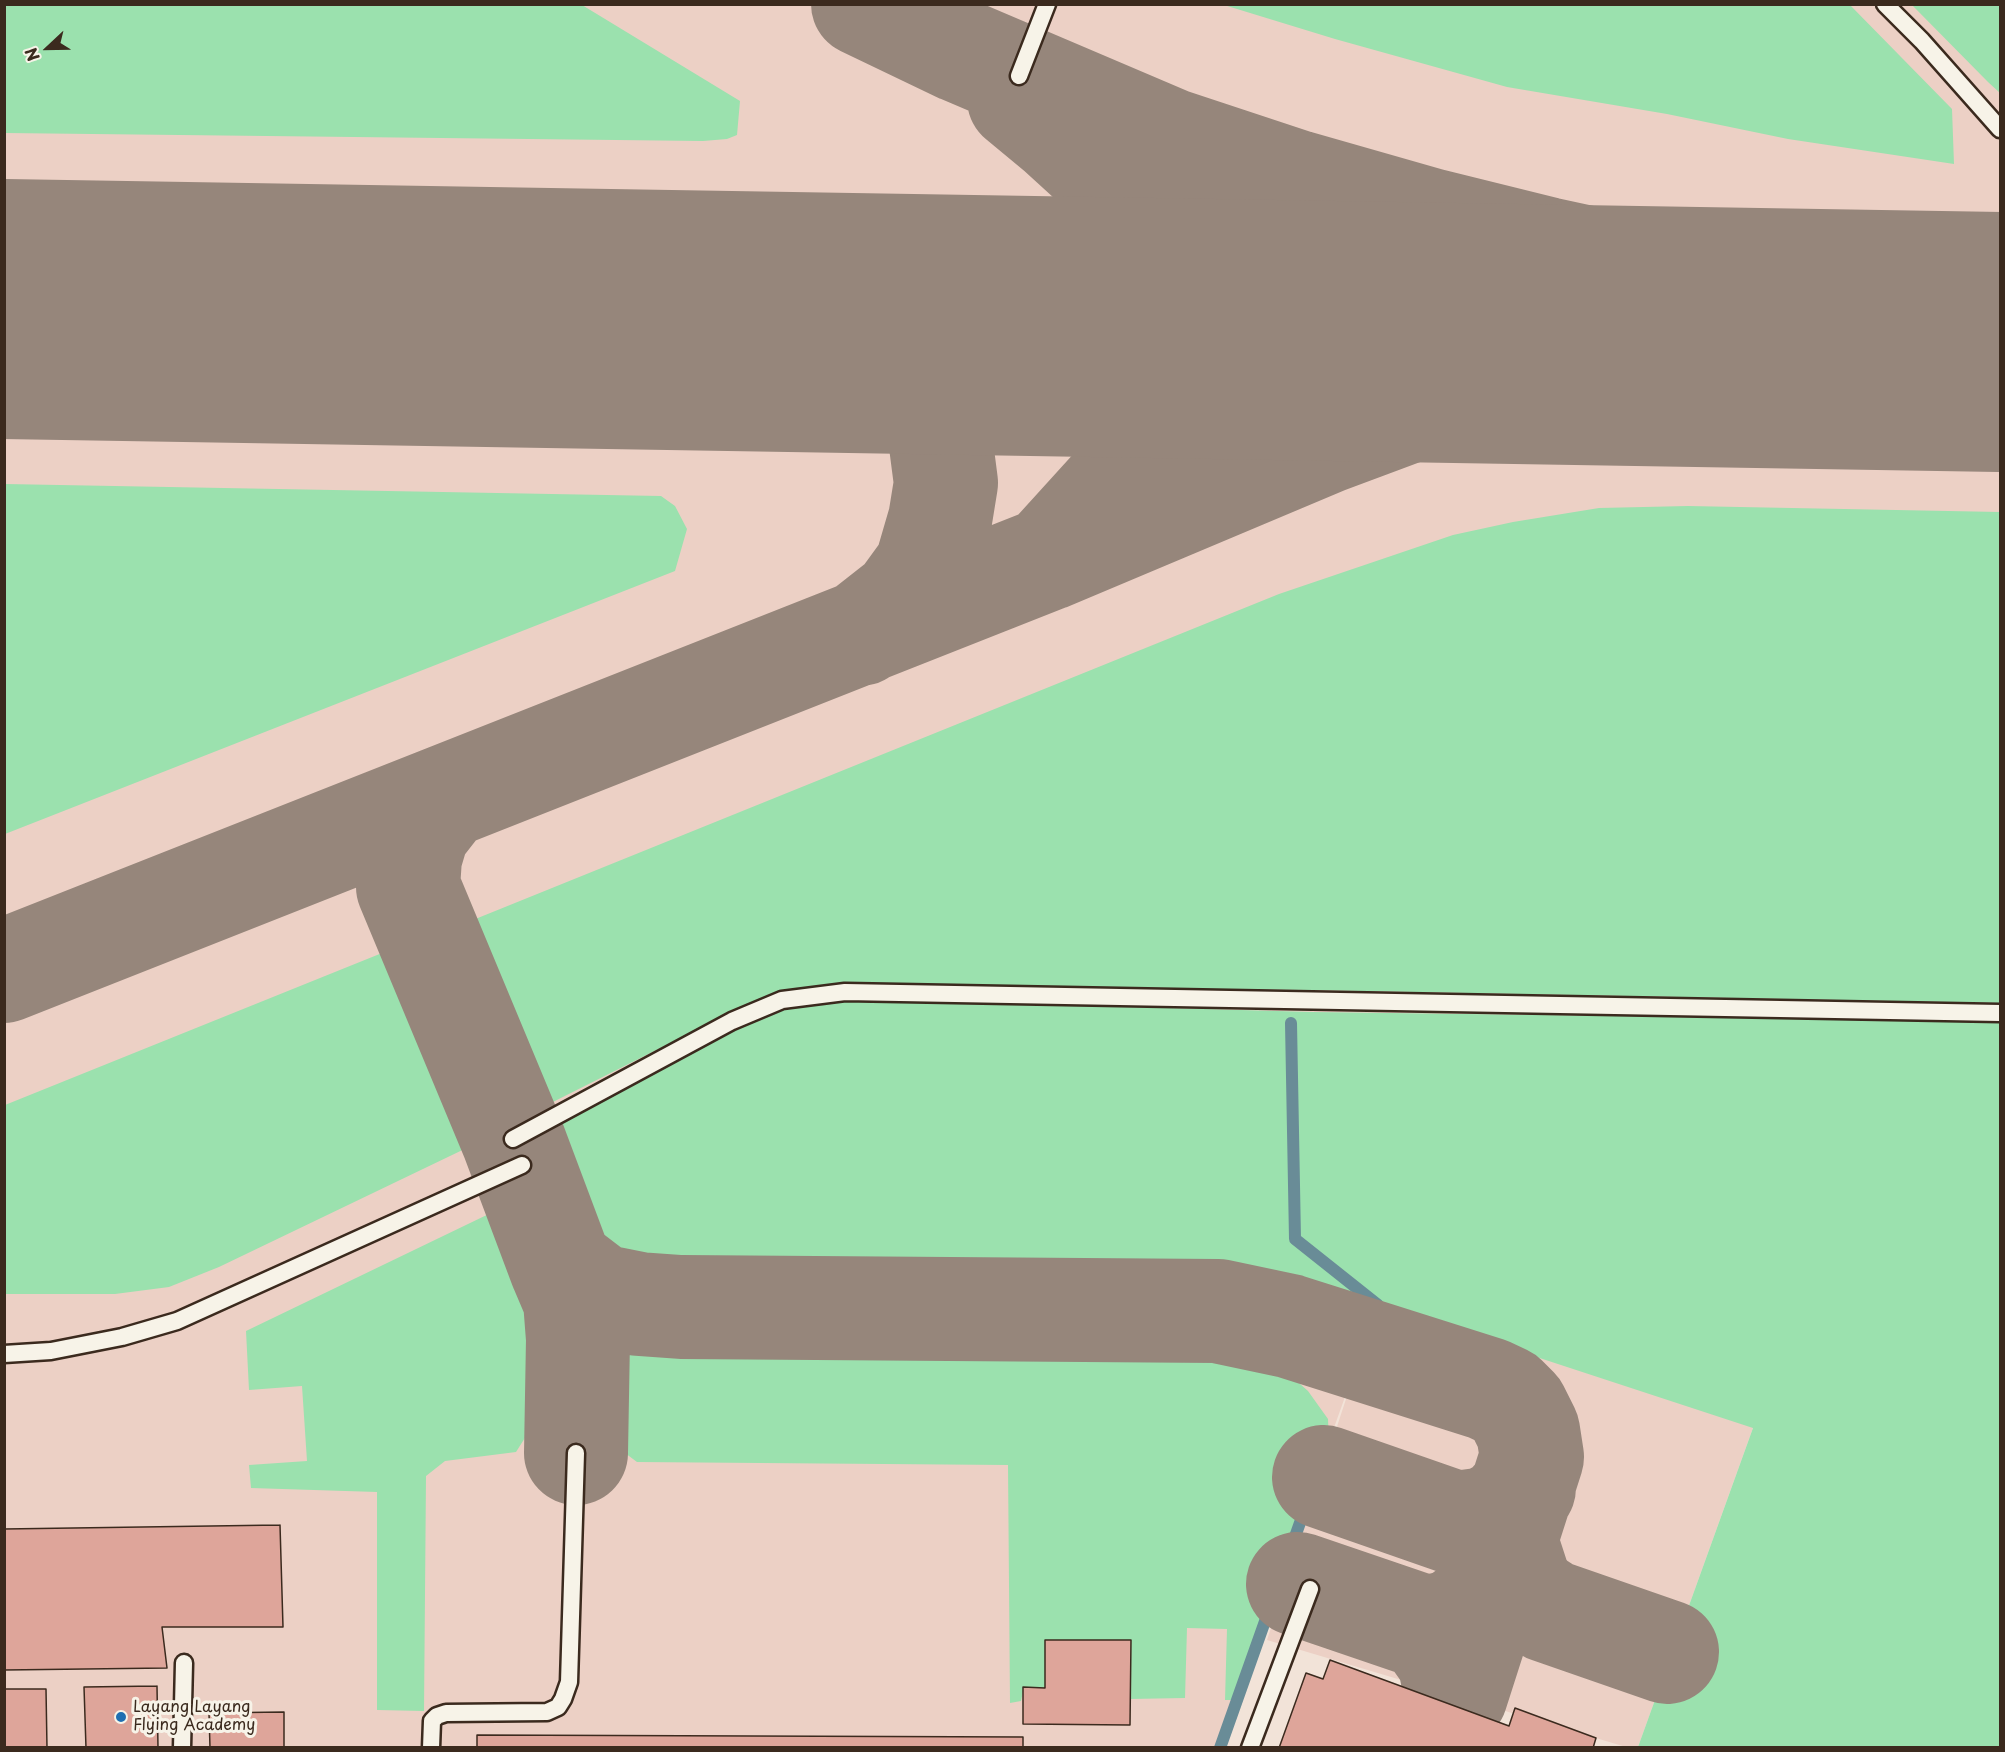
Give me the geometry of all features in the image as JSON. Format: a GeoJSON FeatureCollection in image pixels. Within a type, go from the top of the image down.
{"type":"FeatureCollection","features":[{"type":"Feature","properties":{"kind":"lane"},"geometry":{"type":"LineString","coordinates":[[1019,76],[1047,4]]}},
{"type":"Feature","properties":{"kind":"lane"},"geometry":{"type":"LineString","coordinates":[[1885,4],[2001,129]]}},
{"type":"Feature","properties":{"kind":"lane"},"geometry":{"type":"LineString","coordinates":[[513,1139],[732,1021],[782,1000],[845,992],[2001,1012]]}},
{"type":"Feature","properties":{"kind":"lane"},"geometry":{"type":"LineString","coordinates":[[4,1354],[51,1351],[122,1337],[177,1321],[522,1165]]}},
{"type":"Feature","properties":{"kind":"lane"},"geometry":{"type":"LineString","coordinates":[[431,1748],[432,1721],[437,1716],[446,1713],[547,1712],[558,1707],[563,1699],[569,1682],[576,1453]]}},
{"type":"Feature","properties":{"kind":"lane"},"geometry":{"type":"LineString","coordinates":[[1250,1748],[1310,1589]]}},
{"type":"Feature","properties":{"kind":"lane"},"geometry":{"type":"LineString","coordinates":[[182,1748],[184,1663]]}},
{"type":"Feature","properties":{"kind":"shaded area"},"geometry":{"type":"Polygon","coordinates":[[[5,5],[2000,5],[2000,1354],[1781,1350],[1638,1747],[1626,1747],[1267,1640],[1366,1338],[1220,1747],[5,1748],[5,5]]]}},
{"type":"Feature","properties":{"kind":"green space"},"geometry":{"type":"Polygon","coordinates":[[[5,4],[582,5],[740,101],[737,135],[727,139],[703,141],[5,133],[5,4]]]}},
{"type":"Feature","properties":{"kind":"green space"},"geometry":{"type":"Polygon","coordinates":[[[1224,5],[1850,5],[1952,109],[1954,164],[1788,139],[1667,114],[1507,87],[1224,5]]]}},
{"type":"Feature","properties":{"kind":"green space"},"geometry":{"type":"Polygon","coordinates":[[[1912,5],[2000,5],[2000,93],[1988,82],[1912,5]]]}},
{"type":"Feature","properties":{"kind":"green space"},"geometry":{"type":"Polygon","coordinates":[[[5,484],[661,496],[675,506],[687,529],[675,571],[5,834],[5,484]]]}},
{"type":"Feature","properties":{"kind":"green space"},"geometry":{"type":"Polygon","coordinates":[[[1688,506],[2000,512],[2000,1003],[1308,990],[843,986],[728,1014],[535,1111],[463,924],[1279,594],[1453,535],[1513,522],[1599,508],[1688,506]]]}},
{"type":"Feature","properties":{"kind":"green space"},"geometry":{"type":"Polygon","coordinates":[[[392,949],[412,986],[475,1144],[219,1267],[169,1287],[115,1294],[5,1294],[5,1105],[392,949]]]}},
{"type":"Feature","properties":{"kind":"green space"},"geometry":{"type":"Polygon","coordinates":[[[846,999],[1313,1012],[2000,1021],[2000,1747],[1638,1747],[1753,1428],[1378,1305],[1371,1312],[1341,1301],[1247,1282],[683,1280],[642,1279],[611,1272],[589,1251],[543,1130],[737,1028],[784,1007],[846,999]]]}},
{"type":"Feature","properties":{"kind":"green space"},"geometry":{"type":"Polygon","coordinates":[[[495,1211],[517,1253],[534,1303],[540,1366],[535,1422],[516,1452],[445,1461],[426,1476],[424,1711],[377,1710],[377,1492],[251,1488],[249,1465],[307,1461],[302,1386],[249,1390],[246,1331],[495,1211]]]}},
{"type":"Feature","properties":{"kind":"green space"},"geometry":{"type":"Polygon","coordinates":[[[700,1337],[1245,1348],[1283,1369],[1308,1391],[1328,1419],[1329,1441],[1237,1700],[1225,1700],[1227,1629],[1187,1628],[1185,1698],[1130,1699],[1130,1640],[1046,1640],[1045,1688],[1024,1687],[1021,1701],[1010,1703],[1008,1465],[637,1462],[621,1450],[607,1421],[600,1383],[605,1353],[627,1340],[700,1337]]]}},
{"type":"Feature","properties":{"kind":"building"},"geometry":{"type":"Polygon","coordinates":[[[280,1525],[283,1627],[162,1627],[167,1668],[4,1670],[4,1529],[280,1525]]]}},
{"type":"Feature","properties":{"kind":"building"},"geometry":{"type":"Polygon","coordinates":[[[1045,1640],[1131,1640],[1130,1725],[1023,1724],[1023,1687],[1045,1688],[1045,1640]]]}},
{"type":"Feature","properties":{"kind":"building"},"geometry":{"type":"Polygon","coordinates":[[[1330,1660],[1509,1726],[1515,1708],[1596,1738],[1593,1748],[1279,1748],[1306,1673],[1323,1679],[1330,1660]]]}},
{"type":"Feature","properties":{"kind":"building","name":"Layang Layang Flying Academy"},"geometry":{"type":"Polygon","coordinates":[[[157,1686],[158,1748],[86,1748],[84,1687],[157,1686]]]}},
{"type":"Feature","properties":{"kind":"building"},"geometry":{"type":"Polygon","coordinates":[[[4,1689],[46,1689],[47,1748],[4,1748],[4,1689]]]}},
{"type":"Feature","properties":{"kind":"building"},"geometry":{"type":"Polygon","coordinates":[[[284,1712],[284,1748],[210,1748],[209,1713],[284,1712]]]}},
{"type":"Feature","properties":{"kind":"building"},"geometry":{"type":"Polygon","coordinates":[[[477,1735],[1023,1737],[1023,1748],[477,1748],[477,1735]]]}},
{"type":"Feature","properties":{"kind":"waterway"},"geometry":{"type":"LineString","coordinates":[[1291,1023],[1295,1239],[1378,1305]]}},
{"type":"Feature","properties":{"kind":"waterway"},"geometry":{"type":"LineString","coordinates":[[1220,1748],[1329,1441]]}},
{"type":"Feature","properties":{"kind":"taxiway"},"geometry":{"type":"LineString","coordinates":[[863,4],[961,51],[1170,140],[1297,182],[1430,220],[1547,249],[1746,292],[2000,328]]}},
{"type":"Feature","properties":{"kind":"taxiway"},"geometry":{"type":"LineString","coordinates":[[1019,99],[1106,175],[1135,218],[1153,276],[1159,328],[1157,373],[1143,428],[1120,480],[1051,556]]}},
{"type":"Feature","properties":{"kind":"taxiway"},"geometry":{"type":"LineString","coordinates":[[852,323],[906,365],[939,429],[946,483],[940,520],[926,568],[902,601],[860,634]]}},
{"type":"Feature","properties":{"kind":"taxiway"},"geometry":{"type":"LineString","coordinates":[[4,971],[1047,559],[1325,442],[1443,398],[1542,374],[1677,353],[1827,340]]}},
{"type":"Feature","properties":{"kind":"taxiway"},"geometry":{"type":"LineString","coordinates":[[443,798],[418,830],[410,857],[408,887],[513,1139],[575,1300],[578,1339],[576,1453]]}},
{"type":"Feature","properties":{"kind":"taxiway"},"geometry":{"type":"LineString","coordinates":[[561,1267],[599,1296],[639,1304],[681,1307],[1218,1311],[1289,1326],[1488,1389],[1505,1397],[1517,1409],[1528,1431],[1532,1457],[1456,1694],[1449,1659],[1427,1628]]}},
{"type":"Feature","properties":{"kind":"taxiway"},"geometry":{"type":"LineString","coordinates":[[1324,1477],[1456,1523],[1486,1519],[1505,1509],[1524,1488]]}},
{"type":"Feature","properties":{"kind":"taxiway"},"geometry":{"type":"LineString","coordinates":[[1506,1542],[1520,1585],[1532,1600],[1549,1611],[1667,1652]]}},
{"type":"Feature","properties":{"kind":"taxiway"},"geometry":{"type":"LineString","coordinates":[[1298,1584],[1427,1628],[1455,1621],[1487,1594]]}},
{"type":"Feature","properties":{"kind":"runway"},"geometry":{"type":"LineString","coordinates":[[4,309],[2000,342]]}},
{"type":"Feature","properties":{"kind":"place","name":"Layang Layang Flying Academy"},"geometry":{"type":"Point","coordinates":[121,1717]}}]}
